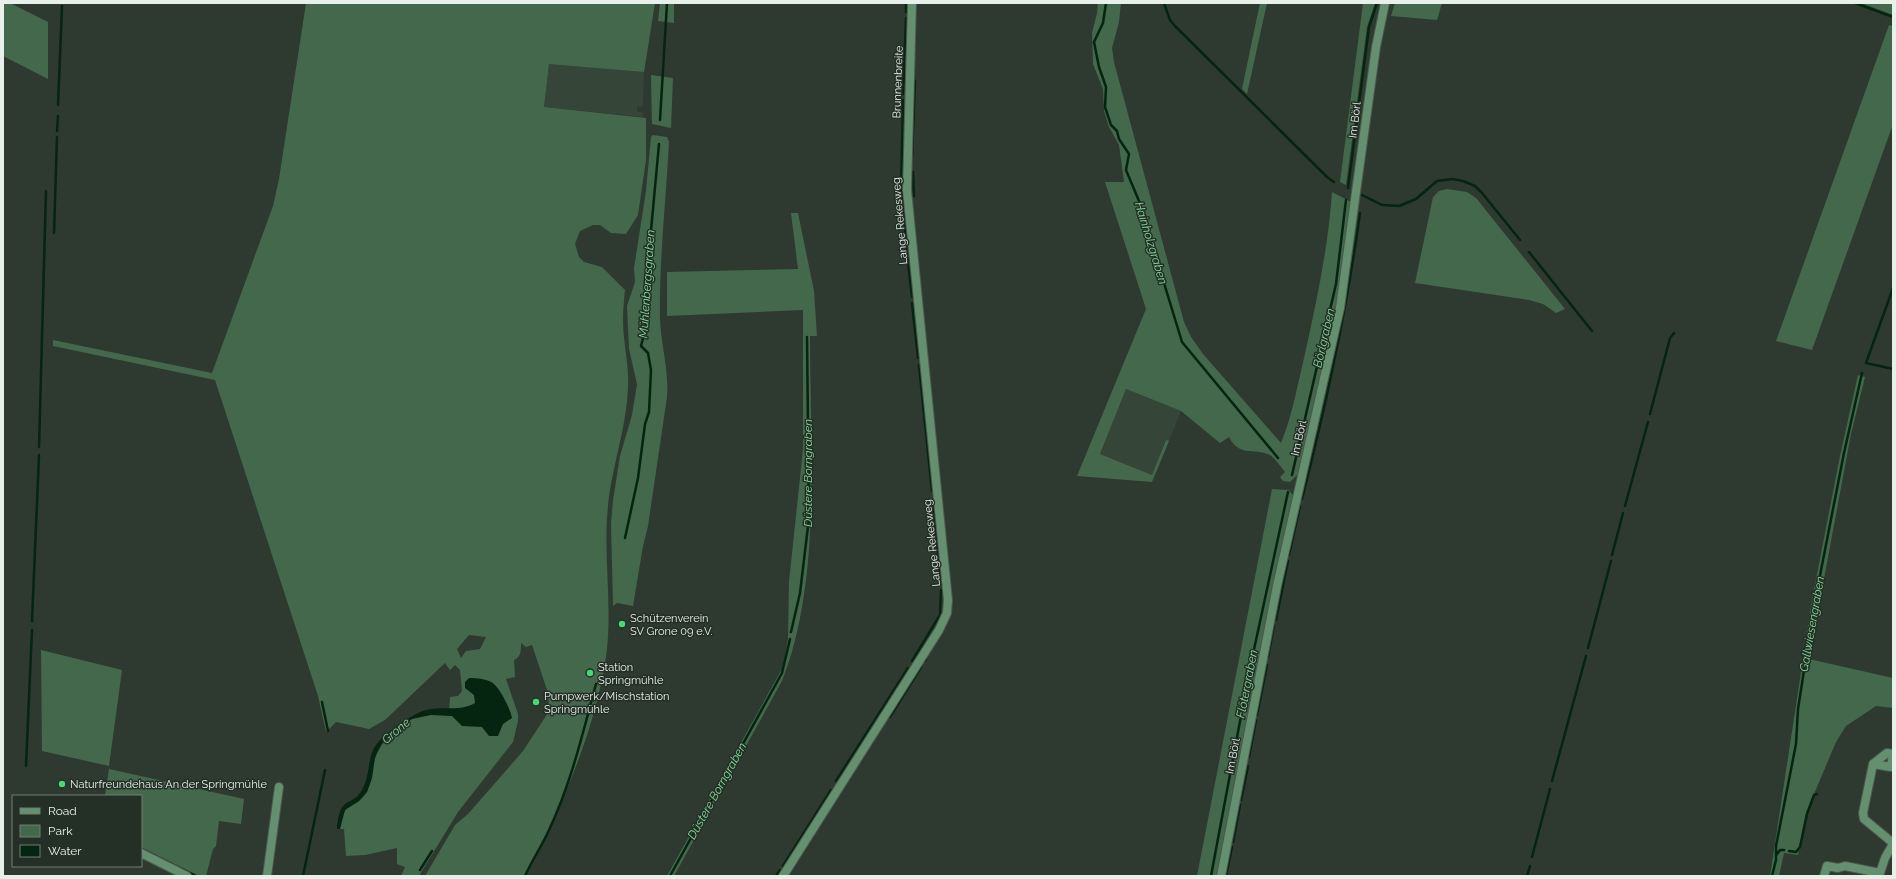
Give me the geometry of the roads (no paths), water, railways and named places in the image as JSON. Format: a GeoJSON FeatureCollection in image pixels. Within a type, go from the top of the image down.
{"type":"FeatureCollection","features":[{"type":"Feature","properties":{"kind":"street","name":"Brunnenbreite"},"geometry":{"type":"LineString","coordinates":[[906,163],[912,3]]}},
{"type":"Feature","properties":{"kind":"street","name":"Im Börl"},"geometry":{"type":"LineString","coordinates":[[1221,876],[1277,586],[1340,308],[1376,47],[1384,3]]}},
{"type":"Feature","properties":{"kind":"street","name":"Lange Rekesweg"},"geometry":{"type":"LineString","coordinates":[[783,876],[944,622],[947,613],[948,600],[907,190],[906,163]]}},
{"type":"Feature","properties":{"kind":"street"},"geometry":{"type":"LineString","coordinates":[[1824,876],[1827,866],[1838,868],[1845,866],[1879,874],[1885,858],[1893,844],[1864,819],[1863,813],[1873,764]]}},
{"type":"Feature","properties":{"kind":"street"},"geometry":{"type":"LineString","coordinates":[[267,876],[279,787]]}},
{"type":"Feature","properties":{"kind":"street"},"geometry":{"type":"LineString","coordinates":[[142,854],[187,876]]}},
{"type":"Feature","properties":{"kind":"water","name":"Grone"},"geometry":{"type":"Polygon","coordinates":[[[469,678],[483,679],[492,682],[499,690],[510,710],[512,718],[503,724],[498,736],[489,736],[482,727],[462,726],[452,716],[431,715],[412,719],[382,743],[375,757],[372,778],[367,792],[359,801],[345,810],[340,829],[337,829],[341,810],[344,805],[355,798],[363,788],[371,755],[382,738],[408,719],[424,710],[437,708],[459,708],[475,703],[474,695],[465,688],[465,682],[469,678]]]}},
{"type":"Feature","properties":{"kind":"waterway","name":"Mühlenbergsgraben"},"geometry":{"type":"LineString","coordinates":[[660,120],[667,3]]}},
{"type":"Feature","properties":{"kind":"waterway"},"geometry":{"type":"LineString","coordinates":[[906,3],[906,12]]}},
{"type":"Feature","properties":{"kind":"waterway","name":"Hainholzgraben"},"geometry":{"type":"LineString","coordinates":[[1106,3],[1103,23],[1094,42],[1099,67],[1106,87],[1105,107],[1111,125],[1117,131],[1119,139],[1129,154],[1126,170],[1139,201],[1182,342],[1278,458]]}},
{"type":"Feature","properties":{"kind":"waterway"},"geometry":{"type":"LineString","coordinates":[[1164,3],[1170,20],[1175,26],[1327,177],[1334,182]]}},
{"type":"Feature","properties":{"kind":"waterway","name":"Börlgraben"},"geometry":{"type":"LineString","coordinates":[[1348,188],[1369,27],[1377,3]]}},
{"type":"Feature","properties":{"kind":"waterway","name":"Gallwiesengraben"},"geometry":{"type":"LineString","coordinates":[[1855,3],[1893,17]]}},
{"type":"Feature","properties":{"kind":"waterway"},"geometry":{"type":"LineString","coordinates":[[58,105],[62,6]]}},
{"type":"Feature","properties":{"kind":"waterway"},"geometry":{"type":"LineString","coordinates":[[903,94],[906,18]]}},
{"type":"Feature","properties":{"kind":"waterway"},"geometry":{"type":"LineString","coordinates":[[912,156],[915,81]]}},
{"type":"Feature","properties":{"kind":"waterway"},"geometry":{"type":"LineString","coordinates":[[903,100],[901,190],[906,239]]}},
{"type":"Feature","properties":{"kind":"waterway"},"geometry":{"type":"LineString","coordinates":[[57,131],[58,116]]}},
{"type":"Feature","properties":{"kind":"waterway"},"geometry":{"type":"LineString","coordinates":[[54,233],[57,137]]}},
{"type":"Feature","properties":{"kind":"waterway","name":"Mühlenbergsgraben"},"geometry":{"type":"LineString","coordinates":[[625,538],[638,478],[645,424],[649,412],[651,370],[648,353],[641,346],[646,326],[642,316],[648,293],[649,252],[659,144]]}},
{"type":"Feature","properties":{"kind":"waterway"},"geometry":{"type":"LineString","coordinates":[[913,172],[914,196]]}},
{"type":"Feature","properties":{"kind":"waterway"},"geometry":{"type":"LineString","coordinates":[[1362,195],[1382,205],[1399,206],[1416,199],[1437,181],[1453,179],[1463,181],[1475,186],[1482,193],[1520,240]]}},
{"type":"Feature","properties":{"kind":"waterway"},"geometry":{"type":"LineString","coordinates":[[39,447],[46,191]]}},
{"type":"Feature","properties":{"kind":"waterway","name":"Börlgraben"},"geometry":{"type":"LineString","coordinates":[[1292,475],[1336,284],[1346,200]]}},
{"type":"Feature","properties":{"kind":"waterway"},"geometry":{"type":"LineString","coordinates":[[1302,499],[1335,357],[1349,285],[1360,213]]}},
{"type":"Feature","properties":{"kind":"waterway"},"geometry":{"type":"LineString","coordinates":[[906,245],[912,297]]}},
{"type":"Feature","properties":{"kind":"waterway"},"geometry":{"type":"LineString","coordinates":[[1529,252],[1592,331]]}},
{"type":"Feature","properties":{"kind":"waterway","name":"Gallwiesengraben"},"geometry":{"type":"LineString","coordinates":[[1893,288],[1866,363],[1893,369]]}},
{"type":"Feature","properties":{"kind":"waterway"},"geometry":{"type":"LineString","coordinates":[[912,303],[918,358]]}},
{"type":"Feature","properties":{"kind":"waterway"},"geometry":{"type":"LineString","coordinates":[[1650,414],[1670,338],[1674,333]]}},
{"type":"Feature","properties":{"kind":"waterway","name":"Düstere Borngraben"},"geometry":{"type":"LineString","coordinates":[[791,632],[800,593],[809,518],[807,337]]}},
{"type":"Feature","properties":{"kind":"waterway"},"geometry":{"type":"LineString","coordinates":[[919,365],[932,491]]}},
{"type":"Feature","properties":{"kind":"waterway","name":"Gallwiesengraben"},"geometry":{"type":"LineString","coordinates":[[1772,876],[1776,860],[1776,846],[1796,744],[1798,709],[1814,606],[1844,453],[1862,373]]}},
{"type":"Feature","properties":{"kind":"waterway"},"geometry":{"type":"LineString","coordinates":[[1625,506],[1648,422]]}},
{"type":"Feature","properties":{"kind":"waterway"},"geometry":{"type":"LineString","coordinates":[[32,621],[39,455]]}},
{"type":"Feature","properties":{"kind":"waterway","name":"Flötergraben"},"geometry":{"type":"LineString","coordinates":[[1211,876],[1250,668],[1288,492]]}},
{"type":"Feature","properties":{"kind":"waterway"},"geometry":{"type":"LineString","coordinates":[[933,500],[941,584]]}},
{"type":"Feature","properties":{"kind":"waterway"},"geometry":{"type":"LineString","coordinates":[[1289,555],[1300,506]]}},
{"type":"Feature","properties":{"kind":"waterway"},"geometry":{"type":"LineString","coordinates":[[1612,555],[1623,513]]}},
{"type":"Feature","properties":{"kind":"waterway"},"geometry":{"type":"LineString","coordinates":[[1276,620],[1288,561]]}},
{"type":"Feature","properties":{"kind":"waterway"},"geometry":{"type":"LineString","coordinates":[[1588,648],[1611,561]]}},
{"type":"Feature","properties":{"kind":"waterway"},"geometry":{"type":"LineString","coordinates":[[912,661],[940,615],[941,590]]}},
{"type":"Feature","properties":{"kind":"waterway"},"geometry":{"type":"LineString","coordinates":[[1268,657],[1274,625]]}},
{"type":"Feature","properties":{"kind":"waterway"},"geometry":{"type":"LineString","coordinates":[[26,766],[32,630]]}},
{"type":"Feature","properties":{"kind":"waterway","name":"Düstere Borngraben"},"geometry":{"type":"LineString","coordinates":[[670,876],[782,673],[790,639]]}},
{"type":"Feature","properties":{"kind":"waterway"},"geometry":{"type":"LineString","coordinates":[[1552,781],[1586,656]]}},
{"type":"Feature","properties":{"kind":"waterway"},"geometry":{"type":"LineString","coordinates":[[1257,715],[1267,665]]}},
{"type":"Feature","properties":{"kind":"waterway"},"geometry":{"type":"LineString","coordinates":[[890,717],[921,667]]}},
{"type":"Feature","properties":{"kind":"waterway"},"geometry":{"type":"LineString","coordinates":[[836,781],[908,668]]}},
{"type":"Feature","properties":{"kind":"waterway","name":"Mühlenbergsgraben"},"geometry":{"type":"LineString","coordinates":[[525,876],[546,836],[564,795],[576,758],[596,684]]}},
{"type":"Feature","properties":{"kind":"waterway"},"geometry":{"type":"LineString","coordinates":[[322,702],[328,731]]}},
{"type":"Feature","properties":{"kind":"waterway"},"geometry":{"type":"LineString","coordinates":[[1249,757],[1256,720]]}},
{"type":"Feature","properties":{"kind":"waterway"},"geometry":{"type":"LineString","coordinates":[[1241,800],[1248,766]]}},
{"type":"Feature","properties":{"kind":"waterway"},"geometry":{"type":"LineString","coordinates":[[303,876],[325,770]]}},
{"type":"Feature","properties":{"kind":"waterway"},"geometry":{"type":"LineString","coordinates":[[1532,857],[1550,789]]}},
{"type":"Feature","properties":{"kind":"waterway"},"geometry":{"type":"LineString","coordinates":[[783,866],[831,790]]}},
{"type":"Feature","properties":{"kind":"waterway"},"geometry":{"type":"LineString","coordinates":[[1789,851],[1796,852],[1800,847],[1807,814],[1814,795],[1817,794]]}},
{"type":"Feature","properties":{"kind":"waterway"},"geometry":{"type":"LineString","coordinates":[[1233,842],[1240,805]]}},
{"type":"Feature","properties":{"kind":"waterway"},"geometry":{"type":"LineString","coordinates":[[1226,876],[1232,847]]}},
{"type":"Feature","properties":{"kind":"waterway","name":"Gallwiesengraben"},"geometry":{"type":"LineString","coordinates":[[1777,854],[1780,850],[1784,850]]}},
{"type":"Feature","properties":{"kind":"waterway"},"geometry":{"type":"LineString","coordinates":[[420,870],[432,851]]}},
{"type":"Feature","properties":{"kind":"waterway"},"geometry":{"type":"LineString","coordinates":[[1527,876],[1530,866]]}},
{"type":"Feature","properties":{"kind":"waterway"},"geometry":{"type":"LineString","coordinates":[[180,868],[196,876]]}},
{"type":"Feature","properties":{"kind":"waterway"},"geometry":{"type":"LineString","coordinates":[[776,876],[780,870]]}},
{"type":"Feature","properties":{"kind":"place","name":"Schützenverein SV Grone 09 e.V."},"geometry":{"type":"Point","coordinates":[622,624]}},
{"type":"Feature","properties":{"kind":"place","name":"Station Springmühle"},"geometry":{"type":"Point","coordinates":[590,673]}},
{"type":"Feature","properties":{"kind":"place","name":"Pumpwerk/Mischstation Springmühle"},"geometry":{"type":"Point","coordinates":[536,702]}},
{"type":"Feature","properties":{"kind":"place","name":"Naturfreundehaus An der Springmühle"},"geometry":{"type":"Point","coordinates":[62,784]}}]}
